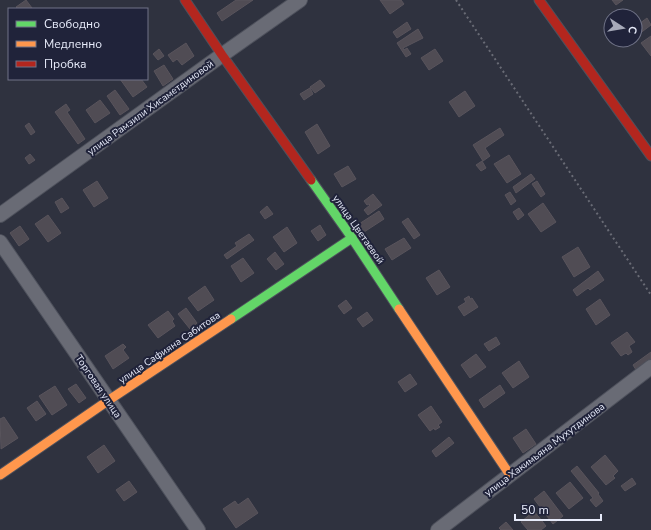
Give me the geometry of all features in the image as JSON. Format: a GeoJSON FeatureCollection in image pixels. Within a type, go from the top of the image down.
{"type":"FeatureCollection","features":[{"type":"Feature","properties":{"kind":"street","name":"улица Цветаевой"},"geometry":{"type":"LineString","coordinates":[[185,0],[222,55],[352,238],[510,475]]}},
{"type":"Feature","properties":{"kind":"street","name":"улица Рамзили Хисаметдиновой"},"geometry":{"type":"LineString","coordinates":[[0,215],[300,0]]}},
{"type":"Feature","properties":{"kind":"street"},"geometry":{"type":"LineString","coordinates":[[539,0],[651,156]]}},
{"type":"Feature","properties":{"kind":"street","name":"улица Сафияна Сабитова"},"geometry":{"type":"LineString","coordinates":[[0,475],[109,400],[352,238]]}},
{"type":"Feature","properties":{"kind":"street","name":"Торговая улица"},"geometry":{"type":"LineString","coordinates":[[0,242],[198,530]]}},
{"type":"Feature","properties":{"kind":"street","name":"улица Хакимьяна Мухутдинова"},"geometry":{"type":"LineString","coordinates":[[438,530],[651,367]]}},
{"type":"Feature","properties":{"kind":"path"},"geometry":{"type":"LineString","coordinates":[[456,0],[651,295]]}},
{"type":"Feature","properties":{"kind":"building"},"geometry":{"type":"Polygon","coordinates":[[[26,0],[32,8],[17,8],[16,7],[26,0]]]}},
{"type":"Feature","properties":{"kind":"building"},"geometry":{"type":"Polygon","coordinates":[[[236,0],[253,0],[222,21],[217,13],[236,0]]]}},
{"type":"Feature","properties":{"kind":"building"},"geometry":{"type":"Polygon","coordinates":[[[380,0],[401,0],[404,4],[390,14],[380,0]]]}},
{"type":"Feature","properties":{"kind":"building"},"geometry":{"type":"Polygon","coordinates":[[[612,0],[623,0],[616,5],[612,0]]]}},
{"type":"Feature","properties":{"kind":"building"},"geometry":{"type":"Polygon","coordinates":[[[647,18],[651,25],[643,31],[643,21],[647,18]]]}},
{"type":"Feature","properties":{"kind":"building"},"geometry":{"type":"Polygon","coordinates":[[[407,22],[411,29],[397,38],[393,32],[407,22]]]}},
{"type":"Feature","properties":{"kind":"building"},"geometry":{"type":"Polygon","coordinates":[[[418,29],[423,38],[403,48],[404,50],[407,48],[411,54],[406,57],[397,43],[418,29]]]}},
{"type":"Feature","properties":{"kind":"building"},"geometry":{"type":"Polygon","coordinates":[[[651,36],[651,56],[643,46],[643,42],[651,36]]]}},
{"type":"Feature","properties":{"kind":"building"},"geometry":{"type":"Polygon","coordinates":[[[186,43],[194,56],[182,65],[177,59],[173,62],[168,55],[186,43]]]}},
{"type":"Feature","properties":{"kind":"building"},"geometry":{"type":"Polygon","coordinates":[[[159,49],[164,56],[158,60],[153,54],[159,49]]]}},
{"type":"Feature","properties":{"kind":"building"},"geometry":{"type":"Polygon","coordinates":[[[435,49],[443,61],[429,70],[421,58],[435,49]]]}},
{"type":"Feature","properties":{"kind":"building"},"geometry":{"type":"Polygon","coordinates":[[[164,65],[173,79],[163,86],[154,71],[164,65]]]}},
{"type":"Feature","properties":{"kind":"building"},"geometry":{"type":"Polygon","coordinates":[[[121,80],[142,80],[147,87],[133,97],[121,80]]]}},
{"type":"Feature","properties":{"kind":"building"},"geometry":{"type":"Polygon","coordinates":[[[320,80],[325,86],[315,93],[310,87],[320,80]]]}},
{"type":"Feature","properties":{"kind":"building"},"geometry":{"type":"Polygon","coordinates":[[[310,88],[313,94],[304,100],[300,94],[310,88]]]}},
{"type":"Feature","properties":{"kind":"building"},"geometry":{"type":"Polygon","coordinates":[[[115,90],[129,109],[120,115],[107,96],[115,90]]]}},
{"type":"Feature","properties":{"kind":"building"},"geometry":{"type":"Polygon","coordinates":[[[465,91],[475,106],[459,117],[449,102],[465,91]]]}},
{"type":"Feature","properties":{"kind":"building"},"geometry":{"type":"Polygon","coordinates":[[[100,100],[110,113],[95,123],[86,110],[100,100]]]}},
{"type":"Feature","properties":{"kind":"building"},"geometry":{"type":"Polygon","coordinates":[[[66,104],[70,110],[67,112],[85,139],[78,144],[55,112],[66,104]]]}},
{"type":"Feature","properties":{"kind":"building"},"geometry":{"type":"Polygon","coordinates":[[[29,123],[35,132],[31,135],[25,126],[29,123]]]}},
{"type":"Feature","properties":{"kind":"building"},"geometry":{"type":"Polygon","coordinates":[[[317,124],[330,146],[318,154],[305,132],[317,124]]]}},
{"type":"Feature","properties":{"kind":"building"},"geometry":{"type":"Polygon","coordinates":[[[500,128],[504,135],[485,148],[490,156],[483,161],[473,145],[500,128]]]}},
{"type":"Feature","properties":{"kind":"building"},"geometry":{"type":"Polygon","coordinates":[[[30,154],[35,160],[29,164],[25,158],[30,154]]]}},
{"type":"Feature","properties":{"kind":"building"},"geometry":{"type":"Polygon","coordinates":[[[509,155],[521,174],[507,183],[494,164],[509,155]]]}},
{"type":"Feature","properties":{"kind":"building"},"geometry":{"type":"Polygon","coordinates":[[[482,161],[486,168],[481,171],[476,165],[482,161]]]}},
{"type":"Feature","properties":{"kind":"building"},"geometry":{"type":"Polygon","coordinates":[[[348,166],[356,179],[342,187],[334,174],[348,166]]]}},
{"type":"Feature","properties":{"kind":"building"},"geometry":{"type":"Polygon","coordinates":[[[531,174],[535,179],[516,193],[513,187],[531,174]]]}},
{"type":"Feature","properties":{"kind":"building"},"geometry":{"type":"Polygon","coordinates":[[[97,181],[108,198],[94,207],[83,190],[97,181]]]}},
{"type":"Feature","properties":{"kind":"building"},"geometry":{"type":"Polygon","coordinates":[[[537,181],[545,194],[541,197],[532,184],[537,181]]]}},
{"type":"Feature","properties":{"kind":"building"},"geometry":{"type":"Polygon","coordinates":[[[510,192],[516,201],[511,205],[505,195],[510,192]]]}},
{"type":"Feature","properties":{"kind":"building"},"geometry":{"type":"Polygon","coordinates":[[[373,194],[382,205],[368,215],[364,210],[370,205],[367,205],[364,201],[373,194]]]}},
{"type":"Feature","properties":{"kind":"building"},"geometry":{"type":"Polygon","coordinates":[[[62,198],[69,208],[61,213],[55,202],[62,198]]]}},
{"type":"Feature","properties":{"kind":"building"},"geometry":{"type":"Polygon","coordinates":[[[543,203],[556,222],[541,232],[528,214],[543,203]]]}},
{"type":"Feature","properties":{"kind":"building"},"geometry":{"type":"Polygon","coordinates":[[[267,206],[273,214],[265,219],[260,212],[267,206]]]}},
{"type":"Feature","properties":{"kind":"building"},"geometry":{"type":"Polygon","coordinates":[[[519,208],[524,215],[518,220],[513,212],[519,208]]]}},
{"type":"Feature","properties":{"kind":"building"},"geometry":{"type":"Polygon","coordinates":[[[379,211],[384,219],[364,232],[359,224],[379,211]]]}},
{"type":"Feature","properties":{"kind":"building"},"geometry":{"type":"Polygon","coordinates":[[[48,215],[61,233],[48,242],[35,224],[48,215]]]}},
{"type":"Feature","properties":{"kind":"building"},"geometry":{"type":"Polygon","coordinates":[[[408,218],[420,235],[414,239],[402,222],[408,218]]]}},
{"type":"Feature","properties":{"kind":"building"},"geometry":{"type":"Polygon","coordinates":[[[320,225],[326,235],[318,241],[311,231],[320,225]]]}},
{"type":"Feature","properties":{"kind":"building"},"geometry":{"type":"Polygon","coordinates":[[[20,226],[29,239],[19,246],[10,233],[20,226]]]}},
{"type":"Feature","properties":{"kind":"building"},"geometry":{"type":"Polygon","coordinates":[[[287,227],[297,243],[284,252],[273,237],[287,227]]]}},
{"type":"Feature","properties":{"kind":"building"},"geometry":{"type":"Polygon","coordinates":[[[249,234],[254,240],[227,259],[224,255],[237,246],[235,243],[249,234]]]}},
{"type":"Feature","properties":{"kind":"building"},"geometry":{"type":"Polygon","coordinates":[[[404,238],[411,248],[392,260],[385,249],[404,238]]]}},
{"type":"Feature","properties":{"kind":"building"},"geometry":{"type":"Polygon","coordinates":[[[578,247],[590,267],[574,277],[562,257],[578,247]]]}},
{"type":"Feature","properties":{"kind":"building"},"geometry":{"type":"Polygon","coordinates":[[[275,252],[284,264],[276,270],[267,259],[275,252]]]}},
{"type":"Feature","properties":{"kind":"building"},"geometry":{"type":"Polygon","coordinates":[[[243,258],[254,273],[241,282],[231,266],[243,258]]]}},
{"type":"Feature","properties":{"kind":"building"},"geometry":{"type":"Polygon","coordinates":[[[439,270],[450,287],[437,295],[426,278],[439,270]]]}},
{"type":"Feature","properties":{"kind":"building"},"geometry":{"type":"Polygon","coordinates":[[[598,271],[604,280],[590,290],[588,288],[577,296],[573,290],[598,271]]]}},
{"type":"Feature","properties":{"kind":"building"},"geometry":{"type":"Polygon","coordinates":[[[205,286],[214,300],[198,311],[188,298],[205,286]]]}},
{"type":"Feature","properties":{"kind":"building"},"geometry":{"type":"Polygon","coordinates":[[[469,296],[478,307],[464,316],[458,307],[466,302],[464,299],[469,296]]]}},
{"type":"Feature","properties":{"kind":"building"},"geometry":{"type":"Polygon","coordinates":[[[600,299],[610,315],[596,325],[586,309],[600,299]]]}},
{"type":"Feature","properties":{"kind":"building"},"geometry":{"type":"Polygon","coordinates":[[[346,300],[352,308],[344,314],[338,306],[346,300]]]}},
{"type":"Feature","properties":{"kind":"building"},"geometry":{"type":"Polygon","coordinates":[[[186,308],[197,323],[190,329],[178,314],[186,308]]]}},
{"type":"Feature","properties":{"kind":"building"},"geometry":{"type":"Polygon","coordinates":[[[168,311],[174,319],[172,321],[175,326],[158,338],[148,325],[168,311]]]}},
{"type":"Feature","properties":{"kind":"building"},"geometry":{"type":"Polygon","coordinates":[[[367,312],[373,320],[363,327],[357,319],[367,312]]]}},
{"type":"Feature","properties":{"kind":"building"},"geometry":{"type":"Polygon","coordinates":[[[627,332],[635,342],[629,346],[632,352],[628,355],[626,353],[621,356],[611,343],[627,332]]]}},
{"type":"Feature","properties":{"kind":"building"},"geometry":{"type":"Polygon","coordinates":[[[496,337],[500,344],[489,351],[484,344],[496,337]]]}},
{"type":"Feature","properties":{"kind":"building"},"geometry":{"type":"Polygon","coordinates":[[[123,344],[126,347],[123,350],[129,358],[113,369],[105,356],[123,344]]]}},
{"type":"Feature","properties":{"kind":"building"},"geometry":{"type":"Polygon","coordinates":[[[651,352],[651,364],[638,373],[633,365],[651,352]]]}},
{"type":"Feature","properties":{"kind":"building"},"geometry":{"type":"Polygon","coordinates":[[[476,354],[486,367],[470,378],[461,365],[476,354]]]}},
{"type":"Feature","properties":{"kind":"building"},"geometry":{"type":"Polygon","coordinates":[[[519,361],[529,377],[513,388],[502,373],[519,361]]]}},
{"type":"Feature","properties":{"kind":"building"},"geometry":{"type":"Polygon","coordinates":[[[410,374],[417,384],[405,392],[398,382],[410,374]]]}},
{"type":"Feature","properties":{"kind":"building"},"geometry":{"type":"Polygon","coordinates":[[[76,384],[86,398],[79,403],[68,389],[76,384]]]}},
{"type":"Feature","properties":{"kind":"building"},"geometry":{"type":"Polygon","coordinates":[[[500,385],[505,393],[484,408],[479,400],[500,385]]]}},
{"type":"Feature","properties":{"kind":"building"},"geometry":{"type":"Polygon","coordinates":[[[55,386],[67,405],[52,415],[39,396],[55,386]]]}},
{"type":"Feature","properties":{"kind":"building"},"geometry":{"type":"Polygon","coordinates":[[[37,401],[46,414],[36,421],[27,408],[37,401]]]}},
{"type":"Feature","properties":{"kind":"building"},"geometry":{"type":"Polygon","coordinates":[[[431,406],[442,422],[438,425],[440,427],[435,430],[434,428],[430,431],[418,415],[431,406]]]}},
{"type":"Feature","properties":{"kind":"building"},"geometry":{"type":"Polygon","coordinates":[[[4,417],[18,438],[1,449],[0,419],[4,417]]]}},
{"type":"Feature","properties":{"kind":"building"},"geometry":{"type":"Polygon","coordinates":[[[526,429],[536,444],[523,453],[513,438],[526,429]]]}},
{"type":"Feature","properties":{"kind":"building"},"geometry":{"type":"Polygon","coordinates":[[[449,437],[454,443],[436,457],[432,451],[449,437]]]}},
{"type":"Feature","properties":{"kind":"building"},"geometry":{"type":"Polygon","coordinates":[[[104,445],[115,461],[98,473],[87,457],[104,445]]]}},
{"type":"Feature","properties":{"kind":"building"},"geometry":{"type":"Polygon","coordinates":[[[605,455],[618,471],[613,476],[615,478],[606,485],[591,467],[605,455]]]}},
{"type":"Feature","properties":{"kind":"building"},"geometry":{"type":"Polygon","coordinates":[[[577,466],[599,493],[598,494],[603,501],[596,507],[590,500],[593,498],[571,471],[577,466]]]}},
{"type":"Feature","properties":{"kind":"building"},"geometry":{"type":"Polygon","coordinates":[[[632,478],[636,484],[625,491],[621,486],[632,478]]]}},
{"type":"Feature","properties":{"kind":"building"},"geometry":{"type":"Polygon","coordinates":[[[129,481],[137,492],[124,501],[116,490],[129,481]]]}},
{"type":"Feature","properties":{"kind":"building"},"geometry":{"type":"Polygon","coordinates":[[[570,482],[583,498],[569,509],[556,493],[570,482]]]}},
{"type":"Feature","properties":{"kind":"building"},"geometry":{"type":"Polygon","coordinates":[[[544,491],[563,516],[553,524],[534,499],[544,491]]]}},
{"type":"Feature","properties":{"kind":"building"},"geometry":{"type":"Polygon","coordinates":[[[248,498],[258,513],[236,528],[223,509],[235,501],[238,505],[248,498]]]}},
{"type":"Feature","properties":{"kind":"building"},"geometry":{"type":"Polygon","coordinates":[[[534,511],[546,526],[541,530],[528,530],[521,522],[534,511]]]}},
{"type":"Feature","properties":{"kind":"building"},"geometry":{"type":"Polygon","coordinates":[[[506,522],[513,530],[501,530],[499,528],[506,522]]]}},
{"type":"Feature","properties":{"kind":"traffic: fast"},"geometry":{"type":"LineString","coordinates":[[311,180],[399,309]]}},
{"type":"Feature","properties":{"kind":"traffic: fast"},"geometry":{"type":"LineString","coordinates":[[231,319],[352,238]]}},
{"type":"Feature","properties":{"kind":"traffic: slow"},"geometry":{"type":"LineString","coordinates":[[399,309],[510,475]]}},
{"type":"Feature","properties":{"kind":"traffic: slow"},"geometry":{"type":"LineString","coordinates":[[0,475],[231,319]]}},
{"type":"Feature","properties":{"kind":"traffic: jam"},"geometry":{"type":"LineString","coordinates":[[185,0],[222,55],[311,180]]}},
{"type":"Feature","properties":{"kind":"traffic: jam"},"geometry":{"type":"LineString","coordinates":[[539,0],[651,156]]}}]}
